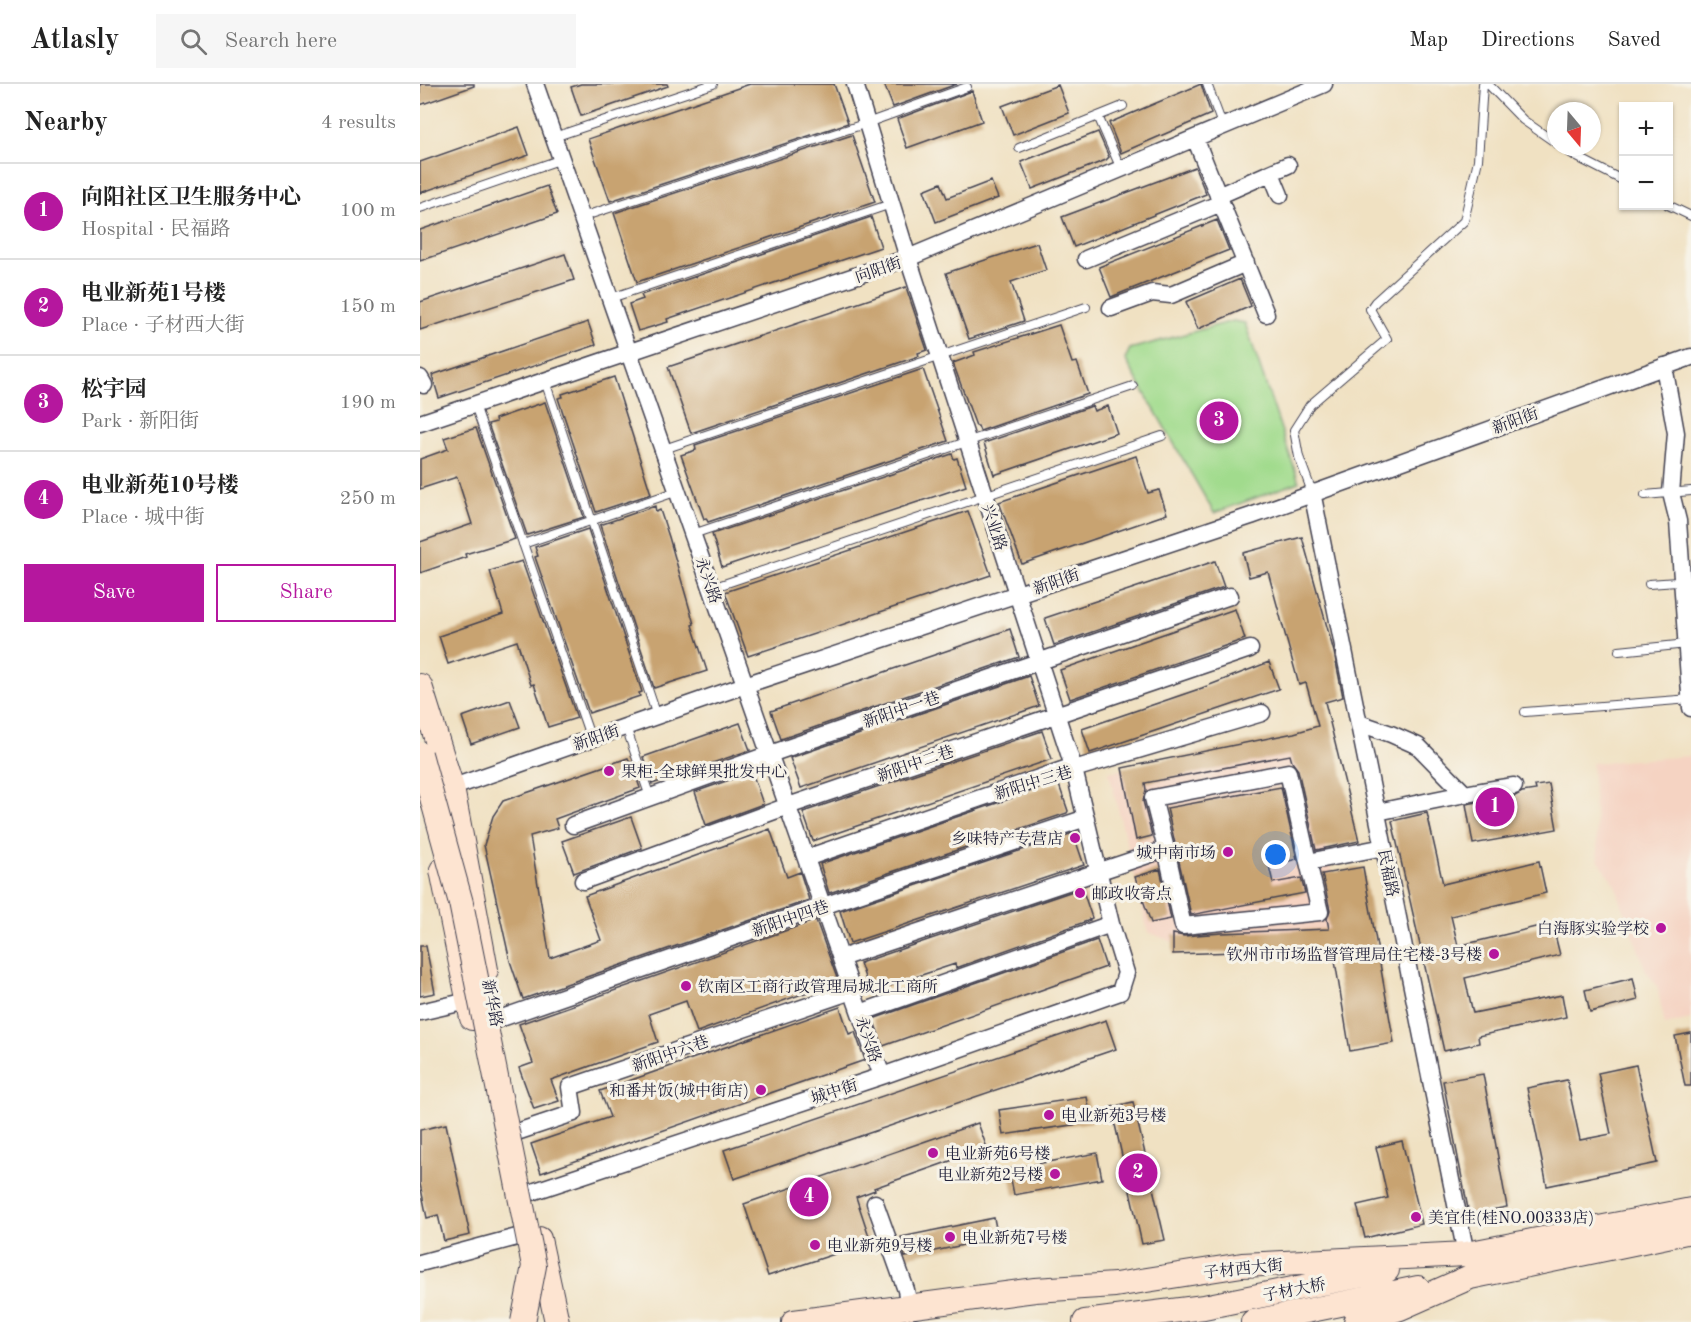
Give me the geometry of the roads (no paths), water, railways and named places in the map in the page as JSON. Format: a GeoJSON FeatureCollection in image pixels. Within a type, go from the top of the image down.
{"type":"FeatureCollection","features":[{"type":"Feature","properties":{"kind":"main road","name":"新华路"},"geometry":{"type":"LineString","coordinates":[[420,686],[452,788],[517,1132],[557,1322]]}},
{"type":"Feature","properties":{"kind":"main road"},"geometry":{"type":"LineString","coordinates":[[420,754],[461,903],[534,1266],[523,1322]]}},
{"type":"Feature","properties":{"kind":"main road","name":"新华路"},"geometry":{"type":"LineString","coordinates":[[422,790],[517,1237],[532,1322]]}},
{"type":"Feature","properties":{"kind":"main road","name":"子材西大街"},"geometry":{"type":"LineString","coordinates":[[1356,1322],[1400,1308],[1468,1266],[1691,1210]]}},
{"type":"Feature","properties":{"kind":"main road","name":"子材西大街"},"geometry":{"type":"LineString","coordinates":[[794,1322],[1035,1290],[1115,1285],[1242,1265],[1468,1266],[1691,1232]]}},
{"type":"Feature","properties":{"kind":"main road","name":"子材大桥"},"geometry":{"type":"LineString","coordinates":[[1085,1322],[1204,1307],[1468,1266]]}},
{"type":"Feature","properties":{"kind":"main road","name":"子材大桥"},"geometry":{"type":"LineString","coordinates":[[1252,1322],[1468,1266]]}},
{"type":"Feature","properties":{"kind":"street","name":"永兴路"},"geometry":{"type":"LineString","coordinates":[[535,84],[882,1076]]}},
{"type":"Feature","properties":{"kind":"street","name":"兴业路"},"geometry":{"type":"LineString","coordinates":[[855,84],[908,258],[1074,769],[1111,924],[1126,973]]}},
{"type":"Feature","properties":{"kind":"street","name":"向阳街"},"geometry":{"type":"LineString","coordinates":[[420,423],[908,258],[1324,84]]}},
{"type":"Feature","properties":{"kind":"street"},"geometry":{"type":"LineString","coordinates":[[1195,138],[1266,314]]}},
{"type":"Feature","properties":{"kind":"street"},"geometry":{"type":"LineString","coordinates":[[1086,259],[1220,199],[1287,165]]}},
{"type":"Feature","properties":{"kind":"street"},"geometry":{"type":"LineString","coordinates":[[1271,172],[1280,195]]}},
{"type":"Feature","properties":{"kind":"street"},"geometry":{"type":"LineString","coordinates":[[1111,308],[1152,292],[1171,295],[1246,263]]}},
{"type":"Feature","properties":{"kind":"street","name":"新阳街"},"geometry":{"type":"LineString","coordinates":[[422,790],[452,788],[746,684],[1251,516],[1312,492],[1691,357]]}},
{"type":"Feature","properties":{"kind":"street"},"geometry":{"type":"LineString","coordinates":[[1664,366],[1676,433],[1671,493],[1678,521],[1687,581],[1691,702]]}},
{"type":"Feature","properties":{"kind":"street","name":"民福路"},"geometry":{"type":"LineString","coordinates":[[1312,492],[1468,1266]]}},
{"type":"Feature","properties":{"kind":"street","name":"新阳中一巷"},"geometry":{"type":"LineString","coordinates":[[573,825],[770,754],[1230,596]]}},
{"type":"Feature","properties":{"kind":"street","name":"新阳中二巷"},"geometry":{"type":"LineString","coordinates":[[583,881],[788,806],[1250,650]]}},
{"type":"Feature","properties":{"kind":"street","name":"新阳中三巷"},"geometry":{"type":"LineString","coordinates":[[806,858],[1065,769],[1074,769],[1262,713]]}},
{"type":"Feature","properties":{"kind":"street"},"geometry":{"type":"LineString","coordinates":[[1359,723],[1418,746],[1464,793]]}},
{"type":"Feature","properties":{"kind":"street"},"geometry":{"type":"LineString","coordinates":[[1288,772],[1320,912],[1183,926],[1166,849],[1153,798],[1288,772]]}},
{"type":"Feature","properties":{"kind":"street"},"geometry":{"type":"LineString","coordinates":[[1377,812],[1464,793],[1514,786]]}},
{"type":"Feature","properties":{"kind":"street","name":"新阳中四巷"},"geometry":{"type":"LineString","coordinates":[[496,1020],[823,906],[1086,818]]}},
{"type":"Feature","properties":{"kind":"street"},"geometry":{"type":"LineString","coordinates":[[1308,862],[1384,847]]}},
{"type":"Feature","properties":{"kind":"street"},"geometry":{"type":"LineString","coordinates":[[841,958],[1166,849]]}},
{"type":"Feature","properties":{"kind":"street"},"geometry":{"type":"LineString","coordinates":[[860,1013],[1111,924]]}},
{"type":"Feature","properties":{"kind":"street","name":"城中街"},"geometry":{"type":"LineString","coordinates":[[529,1193],[882,1076],[1120,992],[1126,973]]}},
{"type":"Feature","properties":{"kind":"street","name":"新阳中六巷"},"geometry":{"type":"LineString","coordinates":[[517,1132],[574,1113],[570,1087],[852,991]]}},
{"type":"Feature","properties":{"kind":"street"},"geometry":{"type":"LineString","coordinates":[[420,1012],[468,1001]]}},
{"type":"Feature","properties":{"kind":"street"},"geometry":{"type":"LineString","coordinates":[[875,1203],[906,1290],[909,1306]]}},
{"type":"Feature","properties":{"kind":"street"},"geometry":{"type":"LineString","coordinates":[[420,1263],[517,1237]]}},
{"type":"Feature","properties":{"kind":"lane"},"geometry":{"type":"LineString","coordinates":[[554,137],[713,84]]}},
{"type":"Feature","properties":{"kind":"lane"},"geometry":{"type":"LineString","coordinates":[[1207,84],[1223,127]]}},
{"type":"Feature","properties":{"kind":"lane"},"geometry":{"type":"LineString","coordinates":[[1312,492],[1299,457],[1294,430],[1310,405],[1388,339],[1370,309],[1375,302],[1464,221],[1478,160],[1483,84]]}},
{"type":"Feature","properties":{"kind":"lane"},"geometry":{"type":"LineString","coordinates":[[1488,84],[1523,120],[1547,137]]}},
{"type":"Feature","properties":{"kind":"lane"},"geometry":{"type":"LineString","coordinates":[[582,217],[867,123],[967,87]]}},
{"type":"Feature","properties":{"kind":"lane"},"geometry":{"type":"LineString","coordinates":[[1019,148],[1123,106]]}},
{"type":"Feature","properties":{"kind":"lane"},"geometry":{"type":"LineString","coordinates":[[1098,116],[1121,169]]}},
{"type":"Feature","properties":{"kind":"lane"},"geometry":{"type":"LineString","coordinates":[[1576,156],[1619,179]]}},
{"type":"Feature","properties":{"kind":"lane"},"geometry":{"type":"LineString","coordinates":[[420,208],[561,159]]}},
{"type":"Feature","properties":{"kind":"lane"},"geometry":{"type":"LineString","coordinates":[[611,298],[891,204]]}},
{"type":"Feature","properties":{"kind":"lane"},"geometry":{"type":"LineString","coordinates":[[1673,207],[1691,216]]}},
{"type":"Feature","properties":{"kind":"lane"},"geometry":{"type":"LineString","coordinates":[[664,449],[1086,307]]}},
{"type":"Feature","properties":{"kind":"lane"},"geometry":{"type":"LineString","coordinates":[[545,381],[657,716]]}},
{"type":"Feature","properties":{"kind":"lane"},"geometry":{"type":"LineString","coordinates":[[693,534],[1133,386]]}},
{"type":"Feature","properties":{"kind":"lane"},"geometry":{"type":"LineString","coordinates":[[475,405],[591,739]]}},
{"type":"Feature","properties":{"kind":"lane"},"geometry":{"type":"LineString","coordinates":[[712,588],[1162,436]]}},
{"type":"Feature","properties":{"kind":"lane"},"geometry":{"type":"LineString","coordinates":[[523,544],[678,491]]}},
{"type":"Feature","properties":{"kind":"lane"},"geometry":{"type":"LineString","coordinates":[[1646,495],[1691,491]]}},
{"type":"Feature","properties":{"kind":"lane"},"geometry":{"type":"LineString","coordinates":[[1649,584],[1687,581]]}},
{"type":"Feature","properties":{"kind":"lane"},"geometry":{"type":"LineString","coordinates":[[1619,651],[1688,644]]}},
{"type":"Feature","properties":{"kind":"lane"},"geometry":{"type":"LineString","coordinates":[[1525,712],[1691,702]]}},
{"type":"Feature","properties":{"kind":"lane"},"geometry":{"type":"LineString","coordinates":[[626,727],[650,797]]}},
{"type":"Feature","properties":{"kind":"place","name":"松宇园"},"geometry":{"type":"Point","coordinates":[1219,421]}},
{"type":"Feature","properties":{"kind":"place","name":"果柜-全球鲜果批发中心"},"geometry":{"type":"Point","coordinates":[609,771]}},
{"type":"Feature","properties":{"kind":"place","name":"向阳社区卫生服务中心"},"geometry":{"type":"Point","coordinates":[1495,807]}},
{"type":"Feature","properties":{"kind":"place","name":"乡味特产专营店"},"geometry":{"type":"Point","coordinates":[1075,838]}},
{"type":"Feature","properties":{"kind":"place","name":"城中南市场"},"geometry":{"type":"Point","coordinates":[1228,852]}},
{"type":"Feature","properties":{"kind":"place","name":"邮政收寄点"},"geometry":{"type":"Point","coordinates":[1080,893]}},
{"type":"Feature","properties":{"kind":"place","name":"白海豚实验学校"},"geometry":{"type":"Point","coordinates":[1661,928]}},
{"type":"Feature","properties":{"kind":"place","name":"钦州市市场监督管理局住宅楼-3号楼"},"geometry":{"type":"Point","coordinates":[1494,954]}},
{"type":"Feature","properties":{"kind":"place","name":"钦南区工商行政管理局城北工商所"},"geometry":{"type":"Point","coordinates":[686,986]}},
{"type":"Feature","properties":{"kind":"place","name":"和番丼饭(城中街店)"},"geometry":{"type":"Point","coordinates":[761,1090]}},
{"type":"Feature","properties":{"kind":"place","name":"电业新苑3号楼"},"geometry":{"type":"Point","coordinates":[1049,1115]}},
{"type":"Feature","properties":{"kind":"place","name":"电业新苑6号楼"},"geometry":{"type":"Point","coordinates":[933,1153]}},
{"type":"Feature","properties":{"kind":"place","name":"电业新苑1号楼"},"geometry":{"type":"Point","coordinates":[1138,1173]}},
{"type":"Feature","properties":{"kind":"place","name":"电业新苑2号楼"},"geometry":{"type":"Point","coordinates":[1055,1174]}},
{"type":"Feature","properties":{"kind":"place","name":"电业新苑10号楼"},"geometry":{"type":"Point","coordinates":[809,1197]}},
{"type":"Feature","properties":{"kind":"place","name":"美宜佳(桂NO.00333店)"},"geometry":{"type":"Point","coordinates":[1416,1217]}},
{"type":"Feature","properties":{"kind":"place","name":"电业新苑7号楼"},"geometry":{"type":"Point","coordinates":[950,1237]}},
{"type":"Feature","properties":{"kind":"place","name":"电业新苑9号楼"},"geometry":{"type":"Point","coordinates":[815,1245]}}]}
